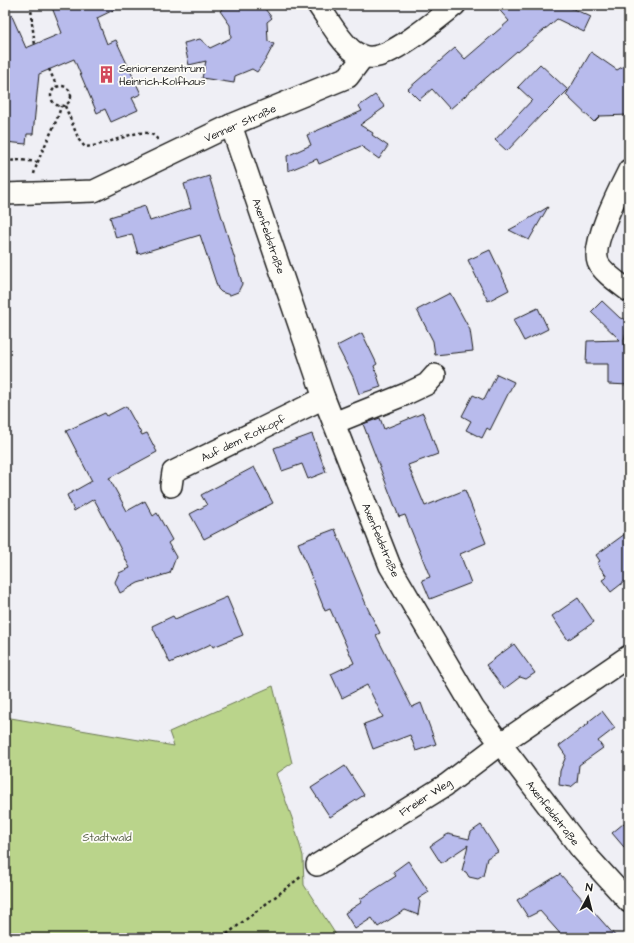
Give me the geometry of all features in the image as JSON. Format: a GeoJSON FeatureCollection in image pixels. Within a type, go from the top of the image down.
{"type":"FeatureCollection","features":[{"type":"Feature","properties":{"kind":"street"},"geometry":{"type":"LineString","coordinates":[[318,5],[344,41],[353,51],[363,57],[380,56],[396,49],[455,5]]}},
{"type":"Feature","properties":{"kind":"street","name":"Venner Straße"},"geometry":{"type":"LineString","coordinates":[[5,194],[94,191],[231,125],[348,77],[363,57]]}},
{"type":"Feature","properties":{"kind":"street","name":"Axenfeldstraße"},"geometry":{"type":"LineString","coordinates":[[231,125],[324,398],[390,566],[474,709],[581,849],[629,902]]}},
{"type":"Feature","properties":{"kind":"street"},"geometry":{"type":"LineString","coordinates":[[629,170],[601,232],[596,253],[598,262],[604,270],[629,291]]}},
{"type":"Feature","properties":{"kind":"street"},"geometry":{"type":"LineString","coordinates":[[334,423],[406,394],[427,384],[435,375]]}},
{"type":"Feature","properties":{"kind":"street","name":"Auf dem Rotkopf"},"geometry":{"type":"LineString","coordinates":[[171,486],[174,472],[324,398]]}},
{"type":"Feature","properties":{"kind":"street","name":"Freier Weg"},"geometry":{"type":"LineString","coordinates":[[317,865],[446,785],[500,744],[629,656]]}},
{"type":"Feature","properties":{"kind":"path"},"geometry":{"type":"LineString","coordinates":[[31,5],[35,45]]}},
{"type":"Feature","properties":{"kind":"path"},"geometry":{"type":"LineString","coordinates":[[612,5],[629,13]]}},
{"type":"Feature","properties":{"kind":"path"},"geometry":{"type":"LineString","coordinates":[[49,70],[57,87]]}},
{"type":"Feature","properties":{"kind":"path"},"geometry":{"type":"LineString","coordinates":[[63,86],[71,92],[71,99],[68,104],[63,106],[55,104],[51,98],[52,92],[57,87],[63,86]]}},
{"type":"Feature","properties":{"kind":"path"},"geometry":{"type":"LineString","coordinates":[[63,106],[79,140],[85,147],[144,132],[153,135],[156,138],[166,156]]}},
{"type":"Feature","properties":{"kind":"path"},"geometry":{"type":"LineString","coordinates":[[33,194],[33,180],[37,162],[56,124],[63,106]]}},
{"type":"Feature","properties":{"kind":"path"},"geometry":{"type":"LineString","coordinates":[[5,161],[21,160],[37,162]]}},
{"type":"Feature","properties":{"kind":"path"},"geometry":{"type":"LineString","coordinates":[[222,938],[317,865]]}},
{"type":"Feature","properties":{"kind":"green space","name":"Stadtwald"},"geometry":{"type":"Polygon","coordinates":[[[273,686],[292,763],[276,774],[292,818],[303,856],[304,885],[338,938],[5,938],[5,717],[174,746],[169,732],[273,686]]]}},
{"type":"Feature","properties":{"kind":"building","name":"Seniorenzentrum Heinrich-Kolfhaus"},"geometry":{"type":"Polygon","coordinates":[[[5,5],[7,5],[26,48],[62,33],[51,5],[124,5],[97,18],[107,44],[116,40],[141,94],[132,98],[138,110],[111,122],[105,109],[97,113],[74,59],[39,74],[33,134],[27,134],[26,144],[5,142],[5,5]]]}},
{"type":"Feature","properties":{"kind":"building"},"geometry":{"type":"Polygon","coordinates":[[[228,5],[262,5],[272,18],[267,22],[268,41],[274,44],[257,72],[252,69],[235,76],[234,83],[202,78],[206,61],[189,65],[184,43],[200,39],[210,48],[231,38],[230,25],[220,11],[228,5]]]}},
{"type":"Feature","properties":{"kind":"building"},"geometry":{"type":"Polygon","coordinates":[[[495,5],[565,5],[591,17],[584,32],[557,19],[518,52],[517,51],[450,109],[432,89],[419,100],[408,89],[455,48],[465,59],[509,21],[495,5]]]}},
{"type":"Feature","properties":{"kind":"building"},"geometry":{"type":"Polygon","coordinates":[[[591,52],[617,70],[629,63],[629,115],[600,116],[594,122],[566,95],[591,52]]]}},
{"type":"Feature","properties":{"kind":"building"},"geometry":{"type":"Polygon","coordinates":[[[540,64],[568,90],[545,113],[544,112],[507,151],[495,140],[532,100],[518,87],[540,64]]]}},
{"type":"Feature","properties":{"kind":"building"},"geometry":{"type":"Polygon","coordinates":[[[375,95],[385,107],[360,125],[373,133],[372,135],[388,146],[379,159],[361,146],[319,164],[317,159],[288,171],[287,156],[311,145],[307,135],[362,111],[359,106],[375,95]]]}},
{"type":"Feature","properties":{"kind":"building"},"geometry":{"type":"Polygon","coordinates":[[[209,176],[242,284],[238,292],[230,295],[221,292],[218,289],[200,235],[138,254],[132,234],[116,238],[110,217],[145,206],[150,221],[191,208],[184,184],[209,176]]]}},
{"type":"Feature","properties":{"kind":"building"},"geometry":{"type":"Polygon","coordinates":[[[548,207],[529,240],[509,230],[522,223],[548,207]]]}},
{"type":"Feature","properties":{"kind":"building"},"geometry":{"type":"Polygon","coordinates":[[[490,250],[509,290],[488,301],[468,260],[490,250]]]}},
{"type":"Feature","properties":{"kind":"building"},"geometry":{"type":"Polygon","coordinates":[[[450,293],[470,330],[473,351],[435,355],[433,341],[417,310],[450,293]]]}},
{"type":"Feature","properties":{"kind":"building"},"geometry":{"type":"Polygon","coordinates":[[[602,301],[620,318],[628,320],[624,340],[625,352],[629,352],[629,385],[608,384],[608,364],[586,364],[587,341],[620,340],[591,312],[602,301]]]}},
{"type":"Feature","properties":{"kind":"building"},"geometry":{"type":"Polygon","coordinates":[[[538,308],[548,329],[524,341],[513,320],[538,308]]]}},
{"type":"Feature","properties":{"kind":"building"},"geometry":{"type":"Polygon","coordinates":[[[362,333],[377,364],[374,366],[381,387],[359,394],[353,377],[337,346],[362,333]]]}},
{"type":"Feature","properties":{"kind":"building"},"geometry":{"type":"Polygon","coordinates":[[[497,374],[514,382],[490,430],[487,428],[482,438],[466,430],[471,421],[462,416],[473,395],[484,400],[497,374]]]}},
{"type":"Feature","properties":{"kind":"building"},"geometry":{"type":"Polygon","coordinates":[[[126,406],[142,435],[147,433],[157,452],[109,478],[127,511],[145,501],[153,516],[157,513],[172,540],[168,543],[176,557],[170,573],[138,583],[120,593],[115,582],[119,573],[130,568],[94,499],[74,511],[67,495],[92,481],[66,431],[105,413],[107,416],[126,406]]]}},
{"type":"Feature","properties":{"kind":"building"},"geometry":{"type":"Polygon","coordinates":[[[423,413],[438,454],[408,465],[425,506],[465,490],[486,543],[460,554],[471,583],[430,599],[422,580],[430,577],[405,515],[399,517],[363,424],[380,418],[384,429],[423,413]]]}},
{"type":"Feature","properties":{"kind":"building"},"geometry":{"type":"Polygon","coordinates":[[[312,434],[326,472],[308,479],[302,464],[282,471],[274,448],[312,434]]]}},
{"type":"Feature","properties":{"kind":"building"},"geometry":{"type":"Polygon","coordinates":[[[254,467],[273,503],[204,539],[190,514],[207,505],[201,495],[254,467]]]}},
{"type":"Feature","properties":{"kind":"building"},"geometry":{"type":"Polygon","coordinates":[[[335,529],[368,609],[380,633],[376,635],[412,707],[421,703],[436,744],[416,751],[410,735],[373,749],[364,724],[383,717],[367,685],[342,698],[331,674],[354,663],[330,609],[325,611],[298,543],[335,529]]]}},
{"type":"Feature","properties":{"kind":"building"},"geometry":{"type":"Polygon","coordinates":[[[629,531],[629,578],[611,592],[602,580],[607,577],[597,563],[600,561],[596,555],[629,531]]]}},
{"type":"Feature","properties":{"kind":"building"},"geometry":{"type":"Polygon","coordinates":[[[227,597],[243,635],[213,647],[211,644],[170,663],[152,626],[173,616],[175,619],[227,597]]]}},
{"type":"Feature","properties":{"kind":"building"},"geometry":{"type":"Polygon","coordinates":[[[578,598],[594,622],[568,640],[552,616],[578,598]]]}},
{"type":"Feature","properties":{"kind":"building"},"geometry":{"type":"Polygon","coordinates":[[[514,644],[535,673],[526,679],[520,677],[504,689],[486,665],[514,644]]]}},
{"type":"Feature","properties":{"kind":"building"},"geometry":{"type":"Polygon","coordinates":[[[602,711],[615,728],[598,741],[603,748],[579,765],[577,782],[571,787],[559,785],[560,771],[566,756],[559,746],[602,711]]]}},
{"type":"Feature","properties":{"kind":"building"},"geometry":{"type":"Polygon","coordinates":[[[345,766],[364,795],[330,817],[311,788],[345,766]]]}},
{"type":"Feature","properties":{"kind":"building"},"geometry":{"type":"Polygon","coordinates":[[[629,819],[629,853],[612,833],[629,819]]]}},
{"type":"Feature","properties":{"kind":"building"},"geometry":{"type":"Polygon","coordinates":[[[481,825],[498,852],[487,858],[483,876],[478,879],[469,877],[466,872],[462,871],[468,845],[441,863],[430,846],[448,834],[469,839],[471,832],[481,825]]]}},
{"type":"Feature","properties":{"kind":"building"},"geometry":{"type":"Polygon","coordinates":[[[408,861],[429,892],[418,899],[420,902],[418,915],[405,910],[378,927],[372,918],[355,929],[345,913],[362,902],[360,899],[396,876],[393,872],[408,861]]]}},
{"type":"Feature","properties":{"kind":"building"},"geometry":{"type":"Polygon","coordinates":[[[560,874],[617,938],[564,938],[540,911],[528,917],[517,900],[560,874]]]}},
{"type":"Feature","properties":{"kind":"place","name":"Seniorenzentrum Heinrich-Kolfhaus"},"geometry":{"type":"Point","coordinates":[106,74]}}]}
